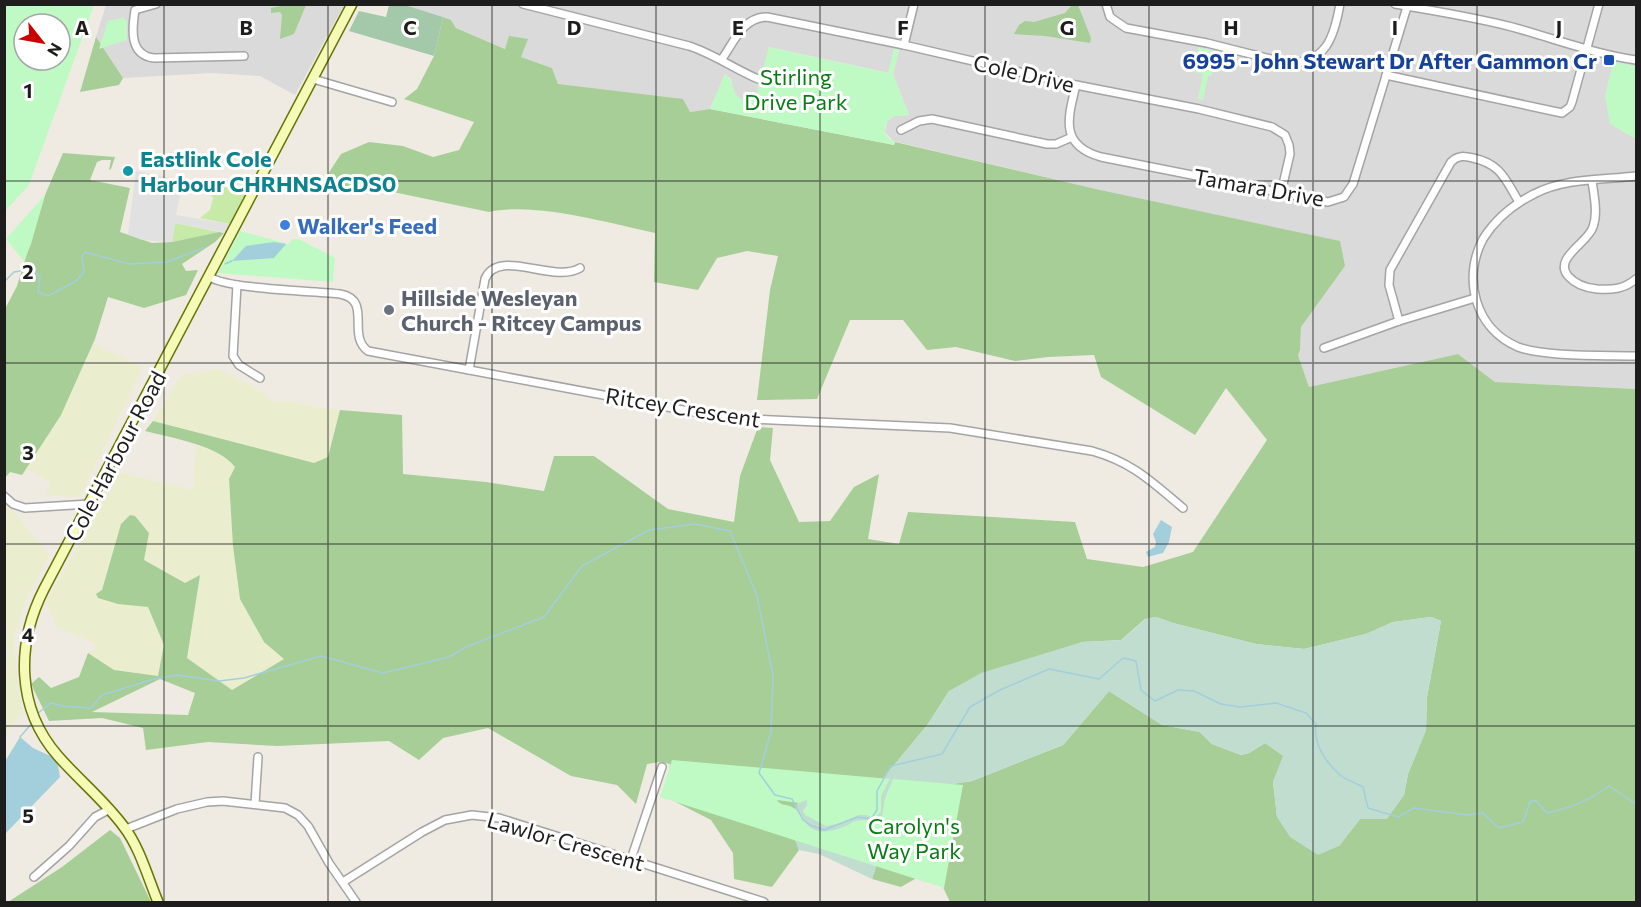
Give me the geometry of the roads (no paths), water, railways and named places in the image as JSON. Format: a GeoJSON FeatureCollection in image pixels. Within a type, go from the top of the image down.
{"type":"FeatureCollection","features":[{"type":"Feature","properties":{"kind":"main road","name":"Cole Harbour Road"},"geometry":{"type":"LineString","coordinates":[[158,903],[126,829],[110,809],[62,760],[44,737],[30,708],[23,674],[26,638],[35,606],[352,4]]}},
{"type":"Feature","properties":{"kind":"street"},"geometry":{"type":"LineString","coordinates":[[156,4],[135,10],[133,29],[135,45],[139,52],[147,57],[244,56]]}},
{"type":"Feature","properties":{"kind":"street"},"geometry":{"type":"LineString","coordinates":[[523,4],[689,46],[722,59],[741,72],[758,79]]}},
{"type":"Feature","properties":{"kind":"street"},"geometry":{"type":"LineString","coordinates":[[904,45],[914,4]]}},
{"type":"Feature","properties":{"kind":"street"},"geometry":{"type":"LineString","coordinates":[[1106,4],[1110,17],[1126,28],[1207,42],[1286,63],[1311,59],[1327,46],[1336,28],[1340,4]]}},
{"type":"Feature","properties":{"kind":"street"},"geometry":{"type":"LineString","coordinates":[[1395,4],[1511,26],[1636,60]]}},
{"type":"Feature","properties":{"kind":"street"},"geometry":{"type":"LineString","coordinates":[[1386,75],[1561,113],[1570,106],[1599,4]]}},
{"type":"Feature","properties":{"kind":"street","name":"Tamara Drive"},"geometry":{"type":"LineString","coordinates":[[1072,137],[1081,149],[1101,157],[1281,193],[1328,201],[1340,200],[1353,184],[1407,7]]}},
{"type":"Feature","properties":{"kind":"street","name":"Cole Drive"},"geometry":{"type":"LineString","coordinates":[[722,59],[747,23],[765,16],[1076,85],[1199,109],[1276,129],[1288,140],[1290,151],[1281,193]]}},
{"type":"Feature","properties":{"kind":"street"},"geometry":{"type":"LineString","coordinates":[[313,79],[392,102]]}},
{"type":"Feature","properties":{"kind":"street"},"geometry":{"type":"LineString","coordinates":[[901,130],[919,121],[932,119],[1056,144],[1072,137],[1068,120],[1076,85]]}},
{"type":"Feature","properties":{"kind":"street"},"geometry":{"type":"LineString","coordinates":[[1400,321],[1389,285],[1392,262],[1455,158],[1465,156],[1492,164],[1505,179],[1519,202]]}},
{"type":"Feature","properties":{"kind":"street"},"geometry":{"type":"LineString","coordinates":[[1636,176],[1557,185],[1519,202],[1489,230],[1478,250],[1472,276],[1475,298],[1480,311],[1493,330],[1505,340],[1519,347],[1532,351],[1636,356]]}},
{"type":"Feature","properties":{"kind":"street"},"geometry":{"type":"LineString","coordinates":[[1592,181],[1595,211],[1593,226],[1586,239],[1565,259],[1565,270],[1576,282],[1590,288],[1620,289],[1636,279]]}},
{"type":"Feature","properties":{"kind":"street"},"geometry":{"type":"LineString","coordinates":[[469,370],[485,280],[490,270],[503,265],[562,274],[573,273],[580,268]]}},
{"type":"Feature","properties":{"kind":"street","name":"Ritcey Crescent"},"geometry":{"type":"LineString","coordinates":[[210,277],[237,285],[346,295],[357,306],[359,339],[367,350],[726,418],[950,428],[1092,451],[1112,456],[1133,467],[1184,508]]}},
{"type":"Feature","properties":{"kind":"street"},"geometry":{"type":"LineString","coordinates":[[237,285],[233,356],[239,365],[260,378]]}},
{"type":"Feature","properties":{"kind":"street"},"geometry":{"type":"LineString","coordinates":[[1324,348],[1475,298]]}},
{"type":"Feature","properties":{"kind":"street"},"geometry":{"type":"LineString","coordinates":[[4,496],[13,504],[25,508],[89,504]]}},
{"type":"Feature","properties":{"kind":"street"},"geometry":{"type":"LineString","coordinates":[[255,804],[258,757]]}},
{"type":"Feature","properties":{"kind":"street"},"geometry":{"type":"LineString","coordinates":[[631,859],[662,767]]}},
{"type":"Feature","properties":{"kind":"street"},"geometry":{"type":"LineString","coordinates":[[126,829],[192,804],[223,801],[282,807],[302,818],[356,903]]}},
{"type":"Feature","properties":{"kind":"street"},"geometry":{"type":"LineString","coordinates":[[34,877],[69,846],[94,817],[110,809]]}},
{"type":"Feature","properties":{"kind":"street","name":"Lawlor Crescent"},"geometry":{"type":"LineString","coordinates":[[343,882],[436,824],[453,817],[467,815],[499,818],[765,903]]}},
{"type":"Feature","properties":{"kind":"water"},"geometry":{"type":"Polygon","coordinates":[[[274,242],[286,244],[274,258],[232,261],[246,246],[274,242]]]}},
{"type":"Feature","properties":{"kind":"water"},"geometry":{"type":"Polygon","coordinates":[[[1161,520],[1172,527],[1169,542],[1163,553],[1148,557],[1146,552],[1155,547],[1153,534],[1161,520]]]}},
{"type":"Feature","properties":{"kind":"water"},"geometry":{"type":"Polygon","coordinates":[[[20,737],[33,748],[57,759],[60,777],[5,834],[4,763],[20,737]]]}},
{"type":"Feature","properties":{"kind":"waterway"},"geometry":{"type":"LineString","coordinates":[[5,281],[14,272],[33,269],[40,277],[38,292],[48,296],[76,281],[84,272],[82,257],[85,252],[129,264],[167,262],[203,248]]}},
{"type":"Feature","properties":{"kind":"waterway"},"geometry":{"type":"LineString","coordinates":[[225,264],[232,261]]}},
{"type":"Feature","properties":{"kind":"waterway"},"geometry":{"type":"LineString","coordinates":[[38,713],[51,703],[91,708],[102,695],[154,679],[177,675],[219,681],[244,678],[321,656],[383,673],[449,657],[468,646],[544,617],[582,566],[649,530],[695,524],[730,531],[757,596],[773,676],[771,732],[759,773],[775,795],[792,799],[803,820],[824,830],[857,817],[871,819],[877,810],[877,791],[891,766],[942,754],[970,707],[1000,690],[1049,669],[1099,679],[1123,658],[1136,661],[1141,690],[1155,701],[1178,690],[1194,691],[1221,704],[1240,707],[1276,703],[1306,713],[1316,724],[1317,739],[1326,759],[1341,776],[1363,787],[1368,808],[1398,817],[1414,808],[1468,815],[1483,813],[1499,828],[1523,822],[1530,802],[1535,800],[1547,813],[1580,803],[1609,786],[1636,804]]}},
{"type":"Feature","properties":{"kind":"waterway"},"geometry":{"type":"LineString","coordinates":[[20,737],[33,722]]}},
{"type":"Feature","properties":{"kind":"place","name":"6995 - John Stewart Dr After Gammon Cr"},"geometry":{"type":"Point","coordinates":[1609,60]}},
{"type":"Feature","properties":{"kind":"place","name":"Eastlink Cole Harbour CHRHNSACDS0"},"geometry":{"type":"Point","coordinates":[128,171]}},
{"type":"Feature","properties":{"kind":"place","name":"Walker's Feed"},"geometry":{"type":"Point","coordinates":[285,225]}},
{"type":"Feature","properties":{"kind":"place","name":"Hillside Wesleyan Church - Ritcey Campus"},"geometry":{"type":"Point","coordinates":[389,310]}},
{"type":"Feature","properties":{"kind":"park label","name":"Stirling Drive Park"},"geometry":{"type":"Point","coordinates":[796,88]}},
{"type":"Feature","properties":{"kind":"park label","name":"Carolyn's Way Park"},"geometry":{"type":"Point","coordinates":[914,838]}}]}
